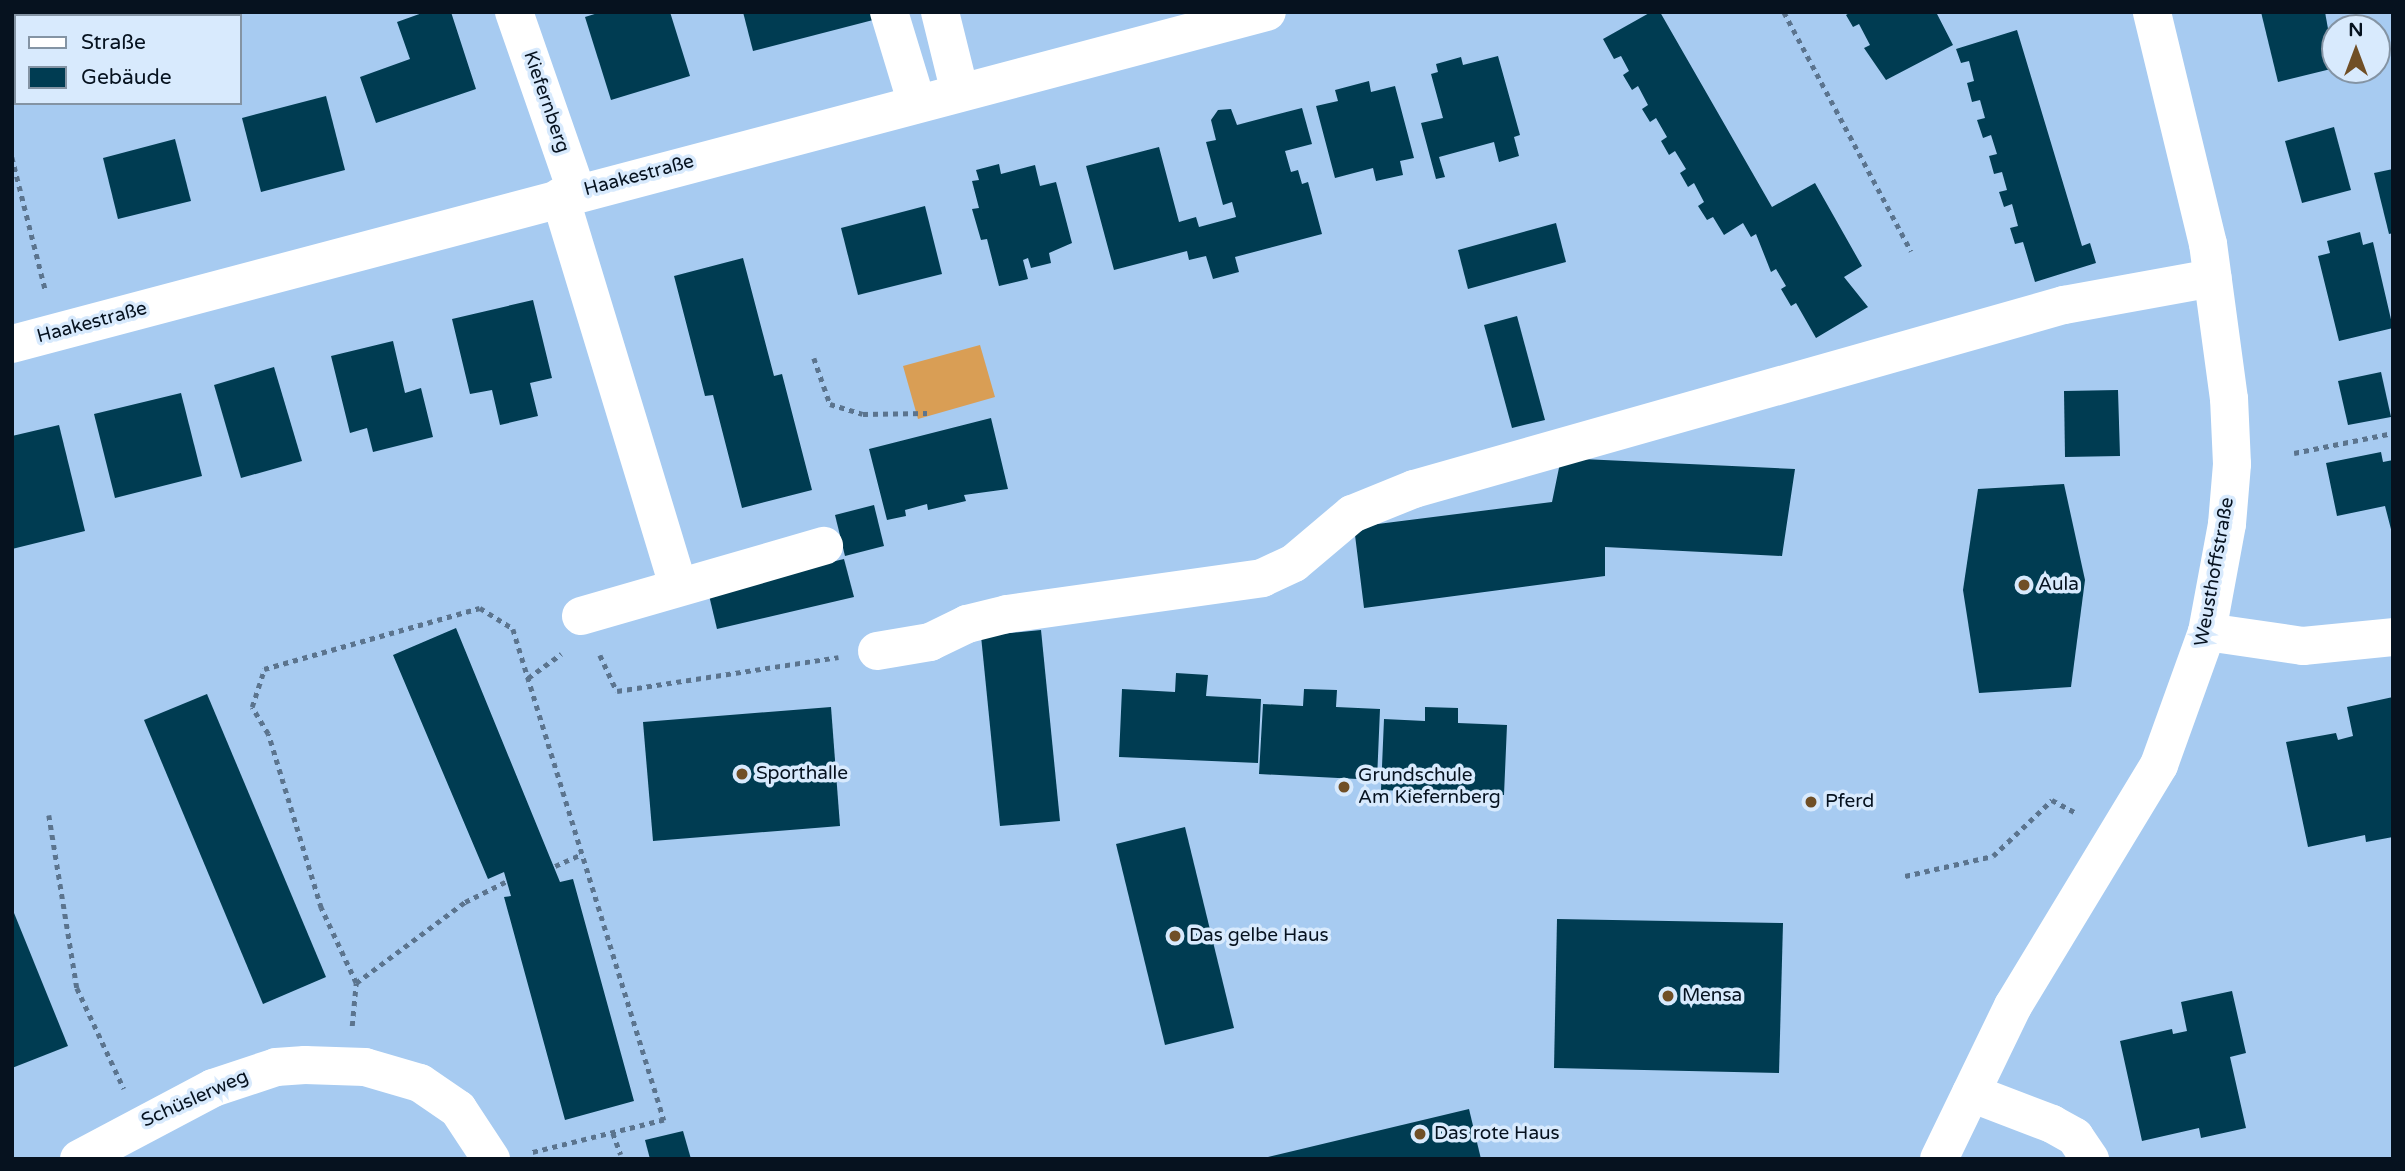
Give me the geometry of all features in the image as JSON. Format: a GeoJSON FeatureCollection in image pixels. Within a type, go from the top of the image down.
{"type":"FeatureCollection","features":[{"type":"Feature","properties":{"kind":"street","name":"Kiefernberg"},"geometry":{"type":"LineString","coordinates":[[514,12],[569,195],[678,586]]}},
{"type":"Feature","properties":{"kind":"street"},"geometry":{"type":"LineString","coordinates":[[889,12],[917,104]]}},
{"type":"Feature","properties":{"kind":"street"},"geometry":{"type":"LineString","coordinates":[[940,12],[960,93]]}},
{"type":"Feature","properties":{"kind":"street","name":"Haakestraße"},"geometry":{"type":"LineString","coordinates":[[12,344],[1267,12]]}},
{"type":"Feature","properties":{"kind":"street","name":"Weusthoffstraße"},"geometry":{"type":"LineString","coordinates":[[1939,1159],[2013,1006],[2159,765],[2207,632],[2227,524],[2232,464],[2229,400],[2213,278],[2152,12]]}},
{"type":"Feature","properties":{"kind":"street"},"geometry":{"type":"LineString","coordinates":[[877,651],[930,642],[967,624],[1007,614],[1262,578],[1294,563],[1352,514],[1414,489],[2064,305],[2213,278]]}},
{"type":"Feature","properties":{"kind":"street"},"geometry":{"type":"LineString","coordinates":[[581,616],[824,546]]}},
{"type":"Feature","properties":{"kind":"street"},"geometry":{"type":"LineString","coordinates":[[2207,632],[2303,646],[2393,637]]}},
{"type":"Feature","properties":{"kind":"street","name":"Schüslerweg"},"geometry":{"type":"LineString","coordinates":[[79,1159],[139,1123],[248,1074],[276,1067],[347,1065],[401,1075],[440,1096],[507,1157]]}},
{"type":"Feature","properties":{"kind":"street"},"geometry":{"type":"LineString","coordinates":[[1971,1093],[2063,1130],[2083,1145],[2090,1159]]}},
{"type":"Feature","properties":{"kind":"path"},"geometry":{"type":"LineString","coordinates":[[1784,12],[1911,251]]}},
{"type":"Feature","properties":{"kind":"path"},"geometry":{"type":"LineString","coordinates":[[12,157],[46,292]]}},
{"type":"Feature","properties":{"kind":"path"},"geometry":{"type":"LineString","coordinates":[[814,358],[830,404],[863,414],[927,413]]}},
{"type":"Feature","properties":{"kind":"path"},"geometry":{"type":"LineString","coordinates":[[2294,453],[2393,433]]}},
{"type":"Feature","properties":{"kind":"path"},"geometry":{"type":"LineString","coordinates":[[347,1065],[356,984],[321,908],[268,734],[252,707],[264,669],[480,608],[513,629],[664,1120],[507,1157]]}},
{"type":"Feature","properties":{"kind":"path"},"geometry":{"type":"LineString","coordinates":[[581,616],[617,691],[877,651]]}},
{"type":"Feature","properties":{"kind":"path"},"geometry":{"type":"LineString","coordinates":[[1905,876],[1993,856],[2052,800],[2075,812]]}},
{"type":"Feature","properties":{"kind":"path"},"geometry":{"type":"LineString","coordinates":[[49,815],[77,988],[139,1123]]}},
{"type":"Feature","properties":{"kind":"path"},"geometry":{"type":"LineString","coordinates":[[555,866],[582,854]]}},
{"type":"Feature","properties":{"kind":"path"},"geometry":{"type":"LineString","coordinates":[[356,984],[465,902],[507,881]]}},
{"type":"Feature","properties":{"kind":"path"},"geometry":{"type":"LineString","coordinates":[[613,1133],[621,1155]]}},
{"type":"Feature","properties":{"kind":"shaded area"},"geometry":{"type":"Polygon","coordinates":[[[980,345],[995,397],[918,419],[903,366],[980,345]]]}},
{"type":"Feature","properties":{"kind":"building"},"geometry":{"type":"Polygon","coordinates":[[[425,12],[451,12],[476,89],[376,123],[360,77],[410,59],[397,22],[425,12]]]}},
{"type":"Feature","properties":{"kind":"building"},"geometry":{"type":"Polygon","coordinates":[[[601,12],[670,12],[690,76],[611,100],[585,17],[601,12]]]}},
{"type":"Feature","properties":{"kind":"building"},"geometry":{"type":"Polygon","coordinates":[[[743,12],[875,12],[877,19],[753,51],[743,12]]]}},
{"type":"Feature","properties":{"kind":"building"},"geometry":{"type":"Polygon","coordinates":[[[1651,12],[1660,12],[1772,207],[1815,183],[1862,266],[1844,277],[1868,307],[1816,338],[1796,303],[1791,306],[1781,289],[1786,286],[1776,269],[1771,272],[1756,234],[1751,237],[1743,223],[1724,235],[1713,217],[1707,220],[1698,206],[1704,202],[1694,183],[1688,187],[1680,173],[1686,169],[1675,151],[1669,155],[1661,141],[1667,137],[1656,118],[1650,122],[1642,109],[1648,105],[1638,86],[1632,90],[1623,75],[1629,71],[1621,56],[1614,59],[1603,39],[1651,12]]]}},
{"type":"Feature","properties":{"kind":"building"},"geometry":{"type":"Polygon","coordinates":[[[1851,12],[1936,12],[1953,45],[1886,80],[1864,48],[1870,45],[1859,24],[1853,27],[1846,15],[1851,12]]]}},
{"type":"Feature","properties":{"kind":"building"},"geometry":{"type":"Polygon","coordinates":[[[2261,12],[2325,12],[2321,14],[2321,71],[2278,82],[2261,12]]]}},
{"type":"Feature","properties":{"kind":"building"},"geometry":{"type":"Polygon","coordinates":[[[2017,30],[2082,246],[2090,243],[2096,263],[2035,282],[2023,242],[2015,244],[2010,228],[2018,226],[2012,204],[2004,207],[1999,192],[2007,190],[2002,172],[1994,174],[1989,156],[1997,154],[1991,135],[1983,138],[1977,120],[1985,118],[1980,100],[1972,102],[1967,83],[1974,81],[1969,61],[1961,63],[1956,49],[2017,30]]]}},
{"type":"Feature","properties":{"kind":"building"},"geometry":{"type":"Polygon","coordinates":[[[1498,56],[1520,135],[1514,137],[1519,156],[1499,162],[1494,142],[1439,157],[1445,177],[1436,179],[1421,123],[1443,118],[1431,74],[1438,72],[1436,64],[1461,57],[1463,65],[1498,56]]]}},
{"type":"Feature","properties":{"kind":"building"},"geometry":{"type":"Polygon","coordinates":[[[1369,81],[1371,92],[1395,86],[1414,158],[1400,161],[1403,175],[1376,181],[1373,168],[1335,178],[1316,106],[1338,101],[1335,90],[1369,81]]]}},
{"type":"Feature","properties":{"kind":"building"},"geometry":{"type":"Polygon","coordinates":[[[326,96],[345,170],[261,192],[242,118],[326,96]]]}},
{"type":"Feature","properties":{"kind":"building"},"geometry":{"type":"Polygon","coordinates":[[[1302,108],[1312,144],[1285,151],[1291,172],[1298,170],[1302,184],[1308,182],[1322,234],[1235,257],[1239,272],[1213,279],[1206,256],[1189,260],[1187,251],[1114,270],[1086,166],[1159,147],[1179,222],[1196,217],[1199,227],[1236,217],[1232,202],[1223,205],[1206,142],[1216,140],[1211,120],[1218,110],[1231,109],[1237,125],[1302,108]]]}},
{"type":"Feature","properties":{"kind":"building"},"geometry":{"type":"Polygon","coordinates":[[[2334,127],[2351,190],[2302,203],[2285,141],[2334,127]]]}},
{"type":"Feature","properties":{"kind":"building"},"geometry":{"type":"Polygon","coordinates":[[[175,139],[191,201],[118,219],[103,158],[175,139]]]}},
{"type":"Feature","properties":{"kind":"building"},"geometry":{"type":"Polygon","coordinates":[[[999,164],[1001,174],[1035,165],[1040,186],[1056,182],[1072,243],[1049,253],[1051,263],[1031,268],[1028,258],[1023,260],[1028,279],[999,286],[987,239],[981,240],[972,209],[979,208],[972,181],[979,180],[976,170],[999,164]]]}},
{"type":"Feature","properties":{"kind":"building"},"geometry":{"type":"Polygon","coordinates":[[[2393,169],[2393,233],[2389,234],[2374,173],[2393,169]]]}},
{"type":"Feature","properties":{"kind":"building"},"geometry":{"type":"Polygon","coordinates":[[[925,206],[942,274],[858,295],[841,228],[925,206]]]}},
{"type":"Feature","properties":{"kind":"building"},"geometry":{"type":"Polygon","coordinates":[[[1556,223],[1566,262],[1468,289],[1458,250],[1556,223]]]}},
{"type":"Feature","properties":{"kind":"building"},"geometry":{"type":"Polygon","coordinates":[[[2360,232],[2363,245],[2373,242],[2393,328],[2339,341],[2318,256],[2330,253],[2327,241],[2360,232]]]}},
{"type":"Feature","properties":{"kind":"building"},"geometry":{"type":"Polygon","coordinates":[[[743,258],[774,376],[782,374],[812,490],[742,508],[713,395],[705,396],[674,276],[743,258]]]}},
{"type":"Feature","properties":{"kind":"building"},"geometry":{"type":"Polygon","coordinates":[[[533,300],[552,378],[530,383],[538,416],[500,425],[492,390],[470,394],[452,319],[533,300]]]}},
{"type":"Feature","properties":{"kind":"building"},"geometry":{"type":"Polygon","coordinates":[[[1517,316],[1545,420],[1512,428],[1484,325],[1517,316]]]}},
{"type":"Feature","properties":{"kind":"building"},"geometry":{"type":"Polygon","coordinates":[[[393,341],[405,393],[421,388],[433,437],[373,452],[367,428],[350,433],[331,356],[393,341]]]}},
{"type":"Feature","properties":{"kind":"building"},"geometry":{"type":"Polygon","coordinates":[[[274,367],[302,461],[241,478],[214,385],[274,367]]]}},
{"type":"Feature","properties":{"kind":"building"},"geometry":{"type":"Polygon","coordinates":[[[2381,372],[2391,417],[2348,425],[2338,381],[2381,372]]]}},
{"type":"Feature","properties":{"kind":"building"},"geometry":{"type":"Polygon","coordinates":[[[2118,390],[2120,456],[2065,457],[2064,391],[2118,390]]]}},
{"type":"Feature","properties":{"kind":"building"},"geometry":{"type":"Polygon","coordinates":[[[181,393],[202,476],[115,498],[94,414],[181,393]]]}},
{"type":"Feature","properties":{"kind":"building"},"geometry":{"type":"Polygon","coordinates":[[[991,418],[1008,489],[964,495],[966,501],[928,510],[927,504],[905,510],[906,516],[887,520],[869,449],[991,418]]]}},
{"type":"Feature","properties":{"kind":"building"},"geometry":{"type":"Polygon","coordinates":[[[59,425],[85,531],[12,549],[12,436],[59,425]]]}},
{"type":"Feature","properties":{"kind":"building"},"geometry":{"type":"Polygon","coordinates":[[[2381,452],[2383,462],[2393,460],[2393,537],[2385,506],[2337,516],[2326,463],[2381,452]]]}},
{"type":"Feature","properties":{"kind":"building"},"geometry":{"type":"Polygon","coordinates":[[[1561,458],[1795,469],[1782,556],[1605,547],[1605,576],[1364,608],[1354,527],[1552,502],[1561,458]]]}},
{"type":"Feature","properties":{"kind":"building","name":"Aula"},"geometry":{"type":"Polygon","coordinates":[[[2064,484],[2085,580],[2071,687],[1979,693],[1963,590],[1978,489],[2064,484]]]}},
{"type":"Feature","properties":{"kind":"building"},"geometry":{"type":"Polygon","coordinates":[[[874,505],[884,546],[845,556],[835,515],[874,505]]]}},
{"type":"Feature","properties":{"kind":"building"},"geometry":{"type":"Polygon","coordinates":[[[844,559],[854,597],[717,629],[708,591],[844,559]]]}},
{"type":"Feature","properties":{"kind":"building"},"geometry":{"type":"Polygon","coordinates":[[[456,628],[560,882],[573,879],[634,1101],[565,1120],[504,897],[511,896],[504,872],[488,879],[393,655],[456,628]]]}},
{"type":"Feature","properties":{"kind":"building"},"geometry":{"type":"Polygon","coordinates":[[[1041,630],[1060,821],[1000,826],[981,636],[1041,630]]]}},
{"type":"Feature","properties":{"kind":"building"},"geometry":{"type":"Polygon","coordinates":[[[1176,673],[1208,675],[1206,696],[1261,699],[1258,763],[1119,757],[1122,689],[1175,692],[1176,673]]]}},
{"type":"Feature","properties":{"kind":"building"},"geometry":{"type":"Polygon","coordinates":[[[1304,689],[1337,690],[1336,707],[1380,709],[1377,780],[1259,774],[1263,704],[1303,706],[1304,689]]]}},
{"type":"Feature","properties":{"kind":"building"},"geometry":{"type":"Polygon","coordinates":[[[207,694],[326,977],[263,1004],[144,720],[207,694]]]}},
{"type":"Feature","properties":{"kind":"building"},"geometry":{"type":"Polygon","coordinates":[[[2393,697],[2393,837],[2366,842],[2365,835],[2308,847],[2286,742],[2336,733],[2338,740],[2353,736],[2347,707],[2393,697]]]}},
{"type":"Feature","properties":{"kind":"building","name":"Sporthalle"},"geometry":{"type":"Polygon","coordinates":[[[831,707],[840,826],[653,841],[643,722],[831,707]]]}},
{"type":"Feature","properties":{"kind":"building"},"geometry":{"type":"Polygon","coordinates":[[[1425,707],[1458,708],[1458,723],[1507,725],[1504,795],[1381,790],[1384,719],[1425,721],[1425,707]]]}},
{"type":"Feature","properties":{"kind":"building","name":"Das gelbe Haus"},"geometry":{"type":"Polygon","coordinates":[[[1185,827],[1234,1028],[1165,1045],[1116,844],[1185,827]]]}},
{"type":"Feature","properties":{"kind":"building"},"geometry":{"type":"Polygon","coordinates":[[[12,908],[68,1046],[12,1068],[12,908]]]}},
{"type":"Feature","properties":{"kind":"building","name":"Mensa"},"geometry":{"type":"Polygon","coordinates":[[[1557,919],[1783,923],[1779,1073],[1554,1068],[1557,919]]]}},
{"type":"Feature","properties":{"kind":"building"},"geometry":{"type":"Polygon","coordinates":[[[2232,991],[2246,1053],[2230,1057],[2246,1128],[2201,1138],[2199,1128],[2142,1141],[2120,1041],[2172,1029],[2173,1034],[2187,1031],[2181,1002],[2232,991]]]}},
{"type":"Feature","properties":{"kind":"building","name":"Das rote Haus"},"geometry":{"type":"Polygon","coordinates":[[[1469,1109],[1481,1159],[1264,1159],[1264,1158],[1469,1109]]]}},
{"type":"Feature","properties":{"kind":"building"},"geometry":{"type":"Polygon","coordinates":[[[683,1131],[691,1159],[650,1159],[645,1140],[683,1131]]]}},
{"type":"Feature","properties":{"kind":"place","name":"Aula"},"geometry":{"type":"Point","coordinates":[2024,585]}},
{"type":"Feature","properties":{"kind":"place","name":"Sporthalle"},"geometry":{"type":"Point","coordinates":[742,774]}},
{"type":"Feature","properties":{"kind":"place","name":"Grundschule Am Kiefernberg"},"geometry":{"type":"Point","coordinates":[1344,787]}},
{"type":"Feature","properties":{"kind":"place","name":"Pferd"},"geometry":{"type":"Point","coordinates":[1811,802]}},
{"type":"Feature","properties":{"kind":"place","name":"Das gelbe Haus"},"geometry":{"type":"Point","coordinates":[1175,936]}},
{"type":"Feature","properties":{"kind":"place","name":"Mensa"},"geometry":{"type":"Point","coordinates":[1668,996]}},
{"type":"Feature","properties":{"kind":"place","name":"Das rote Haus"},"geometry":{"type":"Point","coordinates":[1420,1134]}}]}
